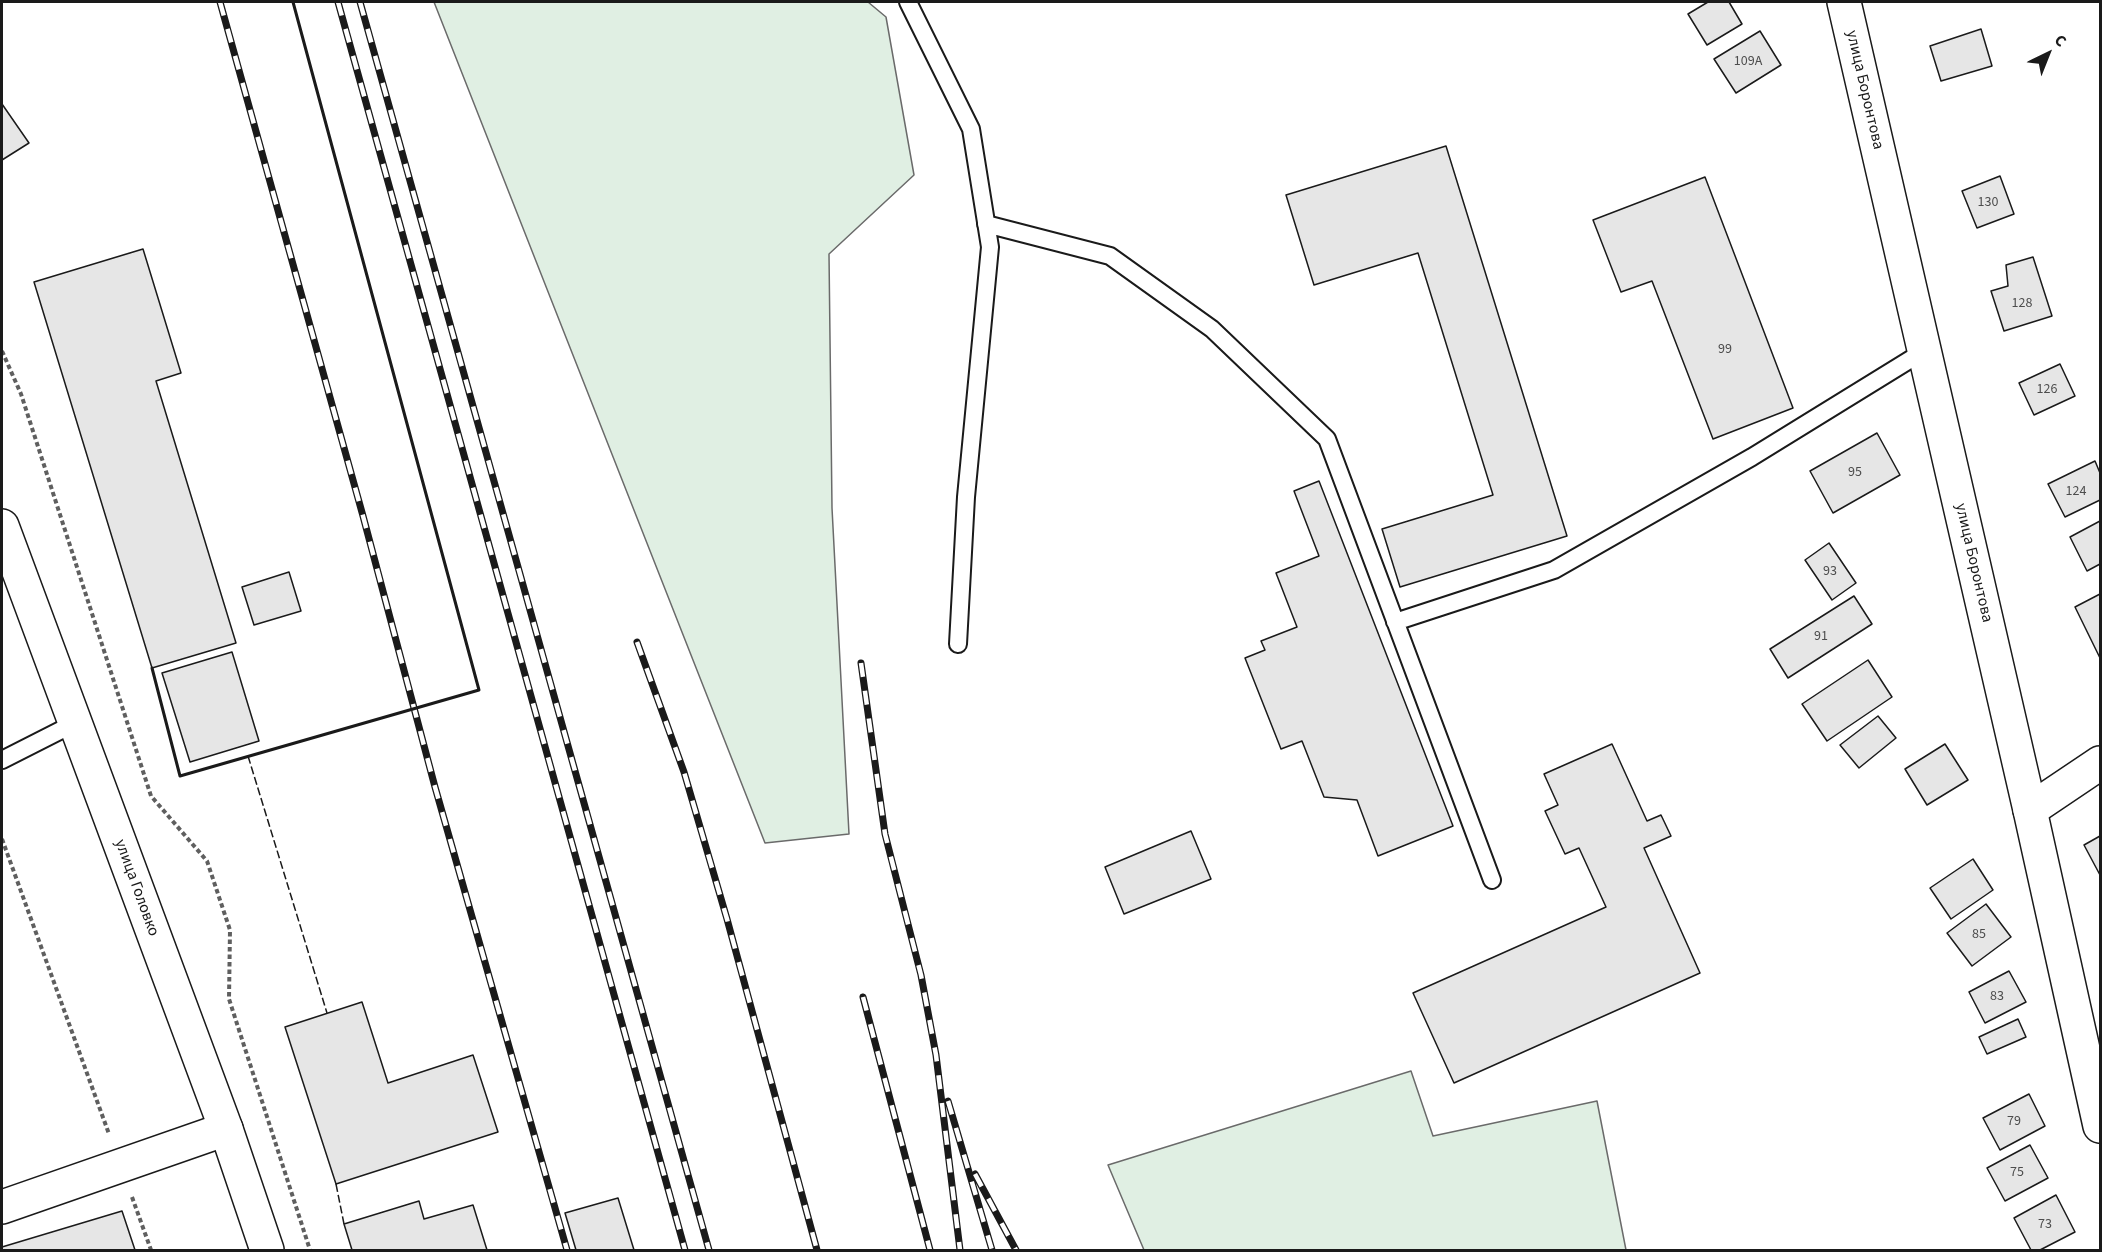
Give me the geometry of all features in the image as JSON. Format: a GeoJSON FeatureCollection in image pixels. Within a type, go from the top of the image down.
{"type":"FeatureCollection","features":[{"type":"Feature","properties":{"kind":"street","name":"улица Боронтова"},"geometry":{"type":"LineString","coordinates":[[1844,2],[2030,810],[2100,1126]]}},
{"type":"Feature","properties":{"kind":"street","name":"улица Головко"},"geometry":{"type":"LineString","coordinates":[[2,526],[226,1129],[267,1251]]}},
{"type":"Feature","properties":{"kind":"street"},"geometry":{"type":"LineString","coordinates":[[2030,810],[2100,763]]}},
{"type":"Feature","properties":{"kind":"street"},"geometry":{"type":"LineString","coordinates":[[2,1207],[120,1164],[226,1129]]}},
{"type":"Feature","properties":{"kind":"lane"},"geometry":{"type":"LineString","coordinates":[[908,2],[971,129],[990,247],[966,497],[958,644]]}},
{"type":"Feature","properties":{"kind":"lane"},"geometry":{"type":"LineString","coordinates":[[986,224],[1110,256],[1212,329],[1327,439],[1492,880]]}},
{"type":"Feature","properties":{"kind":"lane"},"geometry":{"type":"LineString","coordinates":[[1395,622],[1554,570],[1752,457],[1924,351]]}},
{"type":"Feature","properties":{"kind":"lane"},"geometry":{"type":"LineString","coordinates":[[2,760],[75,723]]}},
{"type":"Feature","properties":{"kind":"path"},"geometry":{"type":"LineString","coordinates":[[2,351],[21,394],[152,796],[207,861],[230,930],[229,999],[310,1251]]}},
{"type":"Feature","properties":{"kind":"path"},"geometry":{"type":"LineString","coordinates":[[2,839],[151,1251]]}},
{"type":"Feature","properties":{"kind":"green space"},"geometry":{"type":"Polygon","coordinates":[[[434,2],[868,2],[886,17],[914,175],[829,254],[832,508],[849,834],[765,843],[434,2]]]}},
{"type":"Feature","properties":{"kind":"green space"},"geometry":{"type":"Polygon","coordinates":[[[1411,1071],[1433,1136],[1597,1101],[1626,1250],[1144,1250],[1108,1165],[1411,1071]]]}},
{"type":"Feature","properties":{"kind":"building"},"geometry":{"type":"Polygon","coordinates":[[[1708,2],[1729,2],[1742,24],[1707,45],[1688,14],[1708,2]]]}},
{"type":"Feature","properties":{"kind":"building"},"geometry":{"type":"Polygon","coordinates":[[[1981,29],[1992,66],[1941,81],[1930,46],[1981,29]]]}},
{"type":"Feature","properties":{"kind":"building"},"geometry":{"type":"Polygon","coordinates":[[[1760,31],[1781,65],[1736,93],[1714,59],[1760,31]]]}},
{"type":"Feature","properties":{"kind":"building"},"geometry":{"type":"Polygon","coordinates":[[[2,104],[29,143],[2,160],[2,104]]]}},
{"type":"Feature","properties":{"kind":"building"},"geometry":{"type":"Polygon","coordinates":[[[1446,146],[1567,536],[1400,587],[1382,529],[1493,495],[1418,253],[1314,285],[1286,195],[1446,146]]]}},
{"type":"Feature","properties":{"kind":"building"},"geometry":{"type":"Polygon","coordinates":[[[2000,176],[2014,214],[1977,228],[1962,191],[2000,176]]]}},
{"type":"Feature","properties":{"kind":"building"},"geometry":{"type":"Polygon","coordinates":[[[1705,177],[1793,408],[1713,439],[1652,281],[1621,292],[1593,220],[1705,177]]]}},
{"type":"Feature","properties":{"kind":"building"},"geometry":{"type":"Polygon","coordinates":[[[143,249],[181,373],[156,381],[236,643],[152,668],[34,282],[143,249]]]}},
{"type":"Feature","properties":{"kind":"building"},"geometry":{"type":"Polygon","coordinates":[[[2033,257],[2052,316],[2004,331],[1991,291],[2008,286],[2006,265],[2033,257]]]}},
{"type":"Feature","properties":{"kind":"building"},"geometry":{"type":"Polygon","coordinates":[[[2060,364],[2075,396],[2034,415],[2019,383],[2060,364]]]}},
{"type":"Feature","properties":{"kind":"building"},"geometry":{"type":"Polygon","coordinates":[[[1877,433],[1900,475],[1833,513],[1810,471],[1877,433]]]}},
{"type":"Feature","properties":{"kind":"building"},"geometry":{"type":"Polygon","coordinates":[[[2095,461],[2100,473],[2100,500],[2065,517],[2048,484],[2095,461]]]}},
{"type":"Feature","properties":{"kind":"building"},"geometry":{"type":"Polygon","coordinates":[[[1319,481],[1453,826],[1378,856],[1357,800],[1324,797],[1302,741],[1281,749],[1245,658],[1265,650],[1261,641],[1297,627],[1276,573],[1319,556],[1294,491],[1319,481]]]}},
{"type":"Feature","properties":{"kind":"building"},"geometry":{"type":"Polygon","coordinates":[[[2100,521],[2100,564],[2087,571],[2070,537],[2100,521]]]}},
{"type":"Feature","properties":{"kind":"building"},"geometry":{"type":"Polygon","coordinates":[[[1829,543],[1856,583],[1832,600],[1805,560],[1829,543]]]}},
{"type":"Feature","properties":{"kind":"building"},"geometry":{"type":"Polygon","coordinates":[[[289,572],[301,611],[254,625],[242,587],[289,572]]]}},
{"type":"Feature","properties":{"kind":"building"},"geometry":{"type":"Polygon","coordinates":[[[2100,594],[2100,658],[2075,607],[2100,594]]]}},
{"type":"Feature","properties":{"kind":"building"},"geometry":{"type":"Polygon","coordinates":[[[1854,596],[1872,624],[1788,678],[1770,649],[1854,596]]]}},
{"type":"Feature","properties":{"kind":"building"},"geometry":{"type":"Polygon","coordinates":[[[232,652],[259,741],[190,762],[162,673],[232,652]]]}},
{"type":"Feature","properties":{"kind":"building"},"geometry":{"type":"Polygon","coordinates":[[[1868,660],[1892,697],[1827,741],[1802,704],[1868,660]]]}},
{"type":"Feature","properties":{"kind":"building"},"geometry":{"type":"Polygon","coordinates":[[[1878,716],[1896,738],[1859,768],[1840,745],[1878,716]]]}},
{"type":"Feature","properties":{"kind":"building"},"geometry":{"type":"Polygon","coordinates":[[[1612,744],[1647,821],[1661,815],[1671,836],[1644,848],[1700,973],[1454,1083],[1413,993],[1606,907],[1579,848],[1565,854],[1545,811],[1558,805],[1544,774],[1612,744]]]}},
{"type":"Feature","properties":{"kind":"building"},"geometry":{"type":"Polygon","coordinates":[[[1945,744],[1968,780],[1927,805],[1905,769],[1945,744]]]}},
{"type":"Feature","properties":{"kind":"building"},"geometry":{"type":"Polygon","coordinates":[[[1191,831],[1211,879],[1124,914],[1105,867],[1191,831]]]}},
{"type":"Feature","properties":{"kind":"building"},"geometry":{"type":"Polygon","coordinates":[[[2100,836],[2100,875],[2084,845],[2100,836]]]}},
{"type":"Feature","properties":{"kind":"building"},"geometry":{"type":"Polygon","coordinates":[[[1973,859],[1993,890],[1951,919],[1930,888],[1973,859]]]}},
{"type":"Feature","properties":{"kind":"building"},"geometry":{"type":"Polygon","coordinates":[[[1986,904],[2011,937],[1972,966],[1947,933],[1986,904]]]}},
{"type":"Feature","properties":{"kind":"building"},"geometry":{"type":"Polygon","coordinates":[[[2009,971],[2026,1002],[1985,1023],[1969,992],[2009,971]]]}},
{"type":"Feature","properties":{"kind":"building"},"geometry":{"type":"Polygon","coordinates":[[[362,1002],[388,1083],[473,1055],[498,1132],[336,1184],[285,1027],[362,1002]]]}},
{"type":"Feature","properties":{"kind":"building"},"geometry":{"type":"Polygon","coordinates":[[[2018,1019],[2026,1037],[1987,1054],[1979,1037],[2018,1019]]]}},
{"type":"Feature","properties":{"kind":"building"},"geometry":{"type":"Polygon","coordinates":[[[2029,1094],[2045,1126],[2000,1150],[1983,1118],[2029,1094]]]}},
{"type":"Feature","properties":{"kind":"building"},"geometry":{"type":"Polygon","coordinates":[[[2030,1145],[2048,1178],[2005,1201],[1987,1168],[2030,1145]]]}},
{"type":"Feature","properties":{"kind":"building"},"geometry":{"type":"Polygon","coordinates":[[[2056,1195],[2075,1232],[2040,1250],[2031,1250],[2014,1218],[2056,1195]]]}},
{"type":"Feature","properties":{"kind":"building"},"geometry":{"type":"Polygon","coordinates":[[[618,1198],[634,1250],[576,1250],[565,1213],[618,1198]]]}},
{"type":"Feature","properties":{"kind":"building"},"geometry":{"type":"Polygon","coordinates":[[[419,1201],[424,1219],[473,1205],[487,1250],[352,1250],[344,1224],[419,1201]]]}},
{"type":"Feature","properties":{"kind":"building"},"geometry":{"type":"Polygon","coordinates":[[[122,1211],[135,1250],[2,1250],[2,1247],[122,1211]]]}},
{"type":"Feature","properties":{"kind":"railway"},"geometry":{"type":"LineString","coordinates":[[220,2],[363,516],[435,787],[567,1250]]}},
{"type":"Feature","properties":{"kind":"railway"},"geometry":{"type":"LineString","coordinates":[[338,2],[685,1250]]}},
{"type":"Feature","properties":{"kind":"railway"},"geometry":{"type":"LineString","coordinates":[[360,2],[709,1250]]}},
{"type":"Feature","properties":{"kind":"railway"},"geometry":{"type":"LineString","coordinates":[[637,642],[684,772],[727,919],[817,1250]]}},
{"type":"Feature","properties":{"kind":"railway"},"geometry":{"type":"LineString","coordinates":[[861,663],[885,834],[921,975],[936,1055],[960,1250]]}},
{"type":"Feature","properties":{"kind":"railway"},"geometry":{"type":"LineString","coordinates":[[863,997],[930,1250]]}},
{"type":"Feature","properties":{"kind":"railway"},"geometry":{"type":"LineString","coordinates":[[948,1101],[992,1250]]}},
{"type":"Feature","properties":{"kind":"railway"},"geometry":{"type":"LineString","coordinates":[[975,1174],[1016,1250]]}},
{"type":"Feature","properties":{"kind":"fence"},"geometry":{"type":"LineString","coordinates":[[248,756],[327,1013]]}},
{"type":"Feature","properties":{"kind":"fence"},"geometry":{"type":"LineString","coordinates":[[336,1184],[344,1224]]}},
{"type":"Feature","properties":{"kind":"wall"},"geometry":{"type":"LineString","coordinates":[[152,668],[180,776],[479,690],[293,2]]}}]}
